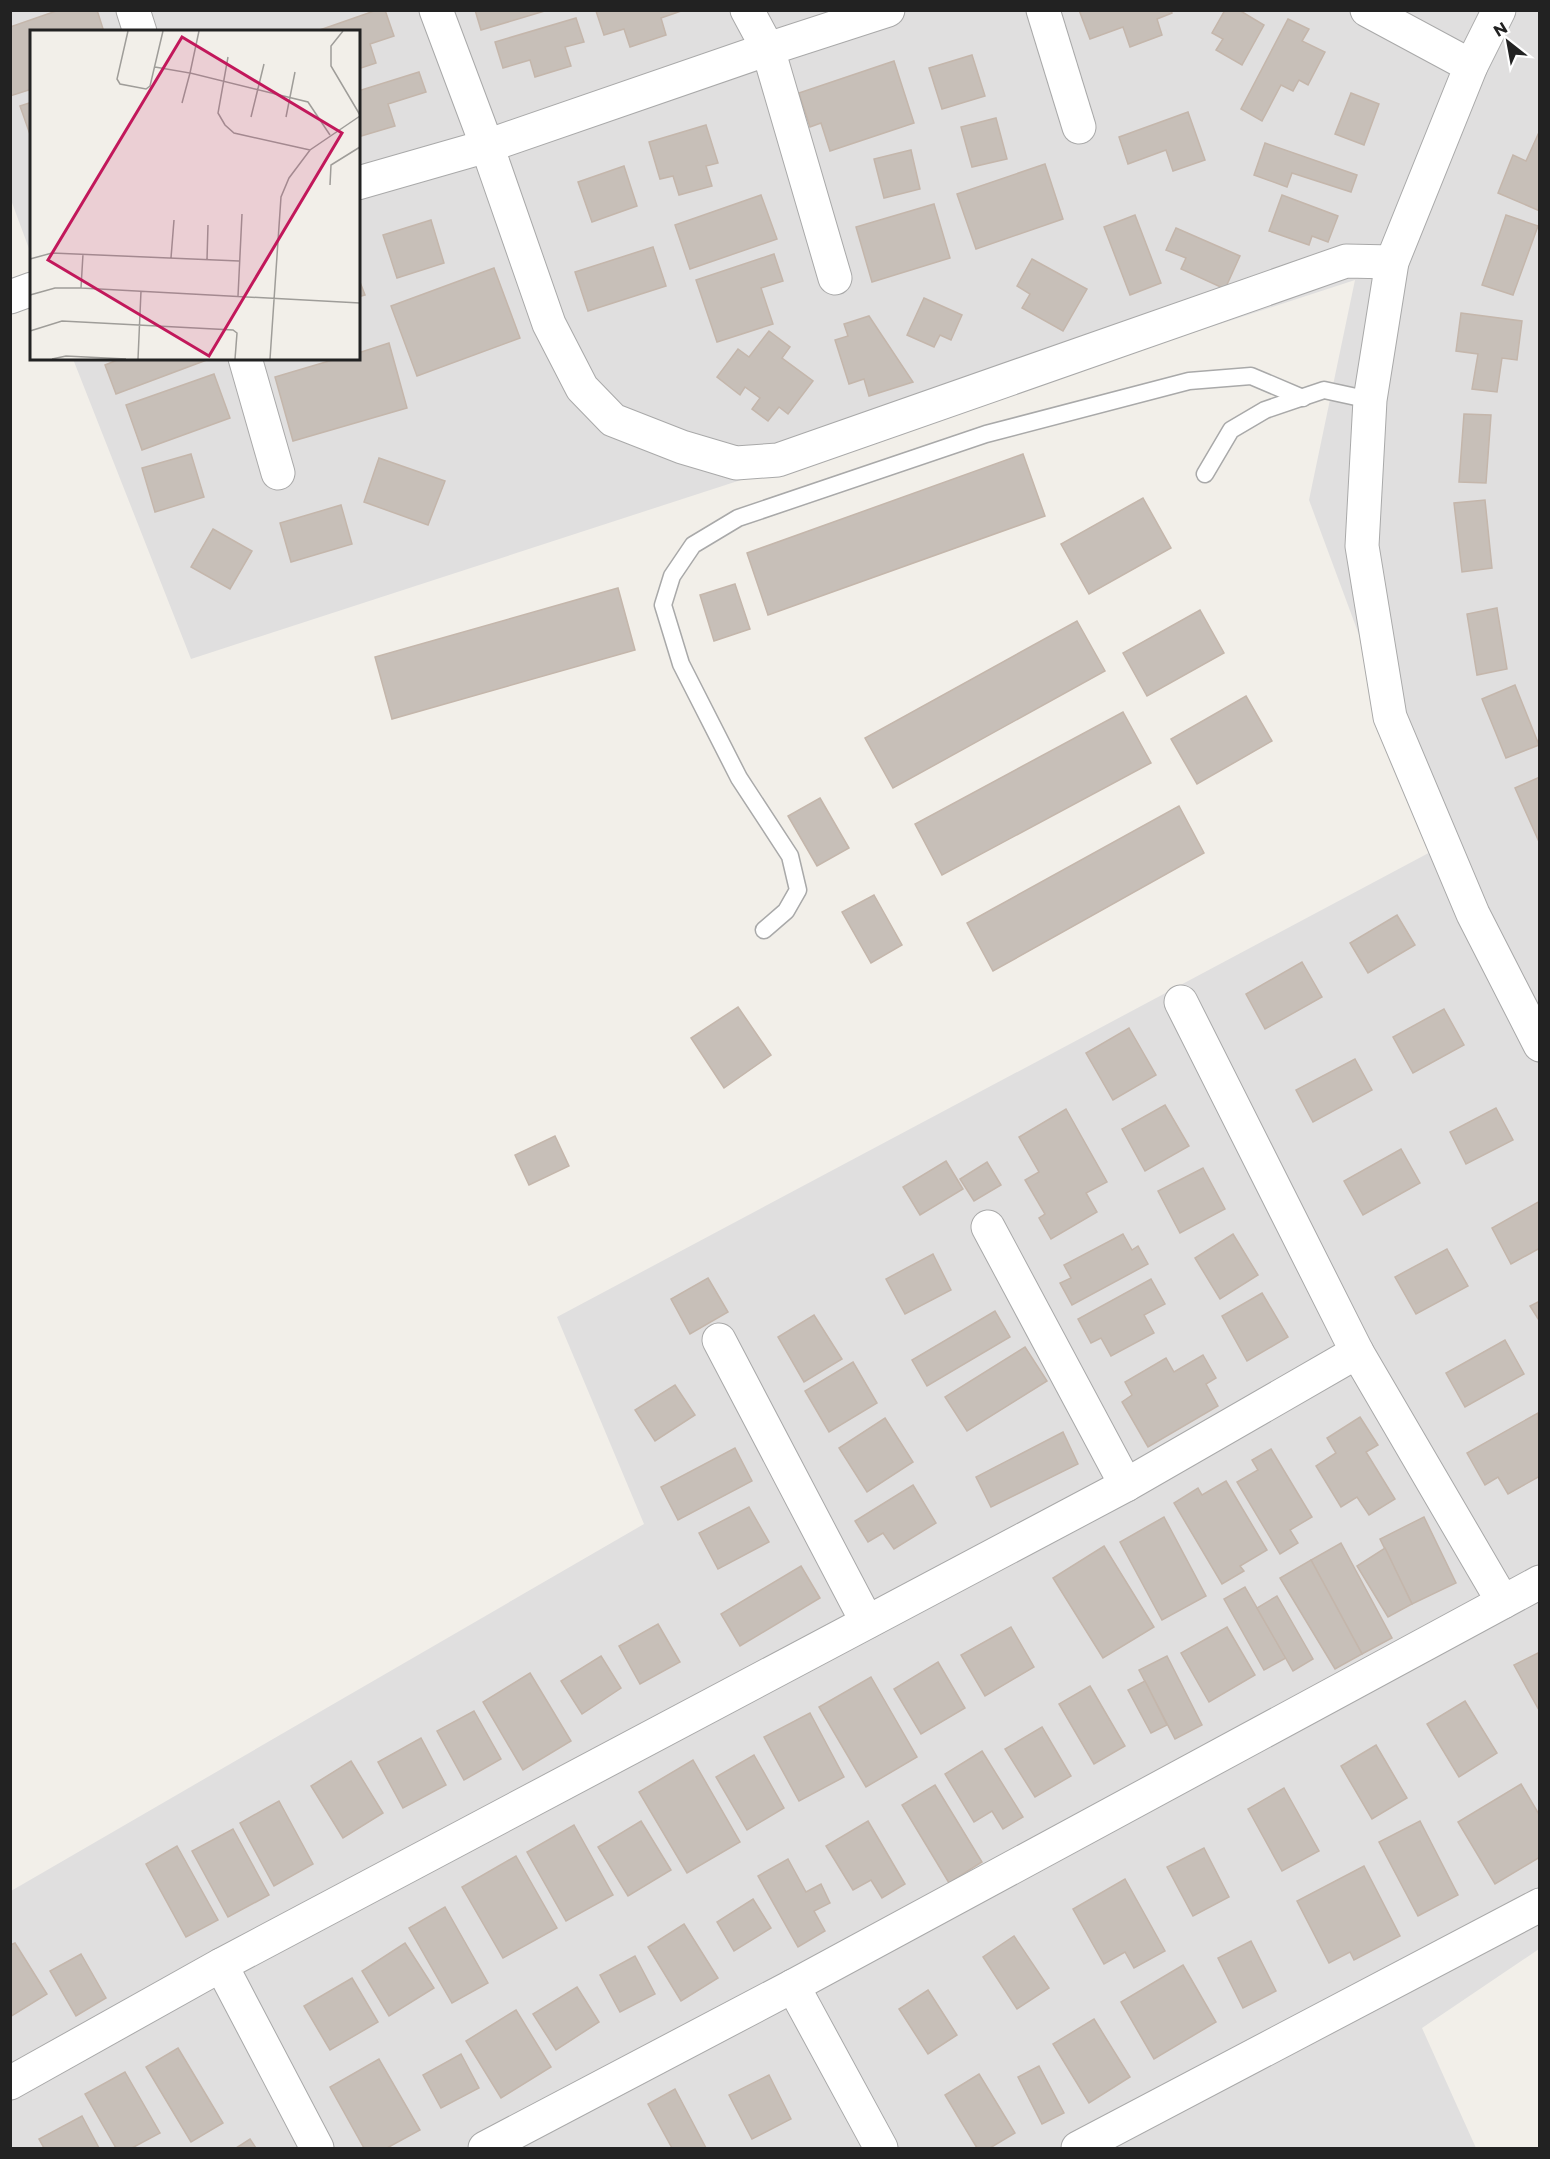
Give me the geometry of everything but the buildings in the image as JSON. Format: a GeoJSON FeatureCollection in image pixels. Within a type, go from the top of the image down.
{"type":"FeatureCollection","features":[{"type":"Feature","properties":{"kind":"street"},"geometry":{"type":"LineString","coordinates":[[133,10],[139,30]]}},
{"type":"Feature","properties":{"kind":"street"},"geometry":{"type":"LineString","coordinates":[[436,10],[487,146],[549,324],[582,388],[613,420],[682,447],[735,463],[778,460],[1346,261],[1392,262]]}},
{"type":"Feature","properties":{"kind":"street"},"geometry":{"type":"LineString","coordinates":[[747,10],[768,49],[835,278]]}},
{"type":"Feature","properties":{"kind":"street"},"geometry":{"type":"LineString","coordinates":[[360,182],[487,146],[888,10]]}},
{"type":"Feature","properties":{"kind":"street"},"geometry":{"type":"LineString","coordinates":[[1043,10],[1079,127]]}},
{"type":"Feature","properties":{"kind":"street"},"geometry":{"type":"LineString","coordinates":[[1367,10],[1471,66]]}},
{"type":"Feature","properties":{"kind":"street"},"geometry":{"type":"LineString","coordinates":[[1499,10],[1471,66],[1392,262],[1370,400],[1362,546],[1390,717],[1473,914],[1539,1046]]}},
{"type":"Feature","properties":{"kind":"street"},"geometry":{"type":"LineString","coordinates":[[10,297],[30,290]]}},
{"type":"Feature","properties":{"kind":"street"},"geometry":{"type":"LineString","coordinates":[[246,360],[278,473]]}},
{"type":"Feature","properties":{"kind":"street"},"geometry":{"type":"LineString","coordinates":[[1181,1002],[1357,1352],[1503,1602]]}},
{"type":"Feature","properties":{"kind":"street"},"geometry":{"type":"LineString","coordinates":[[988,1227],[1126,1485]]}},
{"type":"Feature","properties":{"kind":"street"},"geometry":{"type":"LineString","coordinates":[[719,1340],[867,1622]]}},
{"type":"Feature","properties":{"kind":"street"},"geometry":{"type":"LineString","coordinates":[[10,2083],[221,1965],[1126,1485],[1357,1352]]}},
{"type":"Feature","properties":{"kind":"street"},"geometry":{"type":"LineString","coordinates":[[485,2148],[793,1986],[1539,1582]]}},
{"type":"Feature","properties":{"kind":"street"},"geometry":{"type":"LineString","coordinates":[[1078,2148],[1539,1905]]}},
{"type":"Feature","properties":{"kind":"street"},"geometry":{"type":"LineString","coordinates":[[221,1965],[317,2148]]}},
{"type":"Feature","properties":{"kind":"street"},"geometry":{"type":"LineString","coordinates":[[793,1986],[881,2148]]}},
{"type":"Feature","properties":{"kind":"lane"},"geometry":{"type":"LineString","coordinates":[[765,930],[786,911],[798,890],[790,856],[739,778],[712,726],[681,664],[663,605],[672,576],[693,545],[738,518],[986,434],[1189,381],[1251,376],[1303,398]]}},
{"type":"Feature","properties":{"kind":"lane"},"geometry":{"type":"LineString","coordinates":[[1205,474],[1232,430],[1265,410],[1324,390],[1370,400]]}},
{"type":"Feature","properties":{"kind":"shaded area"},"geometry":{"type":"Polygon","coordinates":[[[11,11],[1539,11],[1539,1949],[1422,2028],[1476,2148],[11,2148],[11,1891],[644,1524],[557,1317],[1438,848],[1309,500],[1355,280],[191,659],[73,360],[360,360],[360,30],[30,30],[30,251],[11,200],[11,11]]]}}]}
